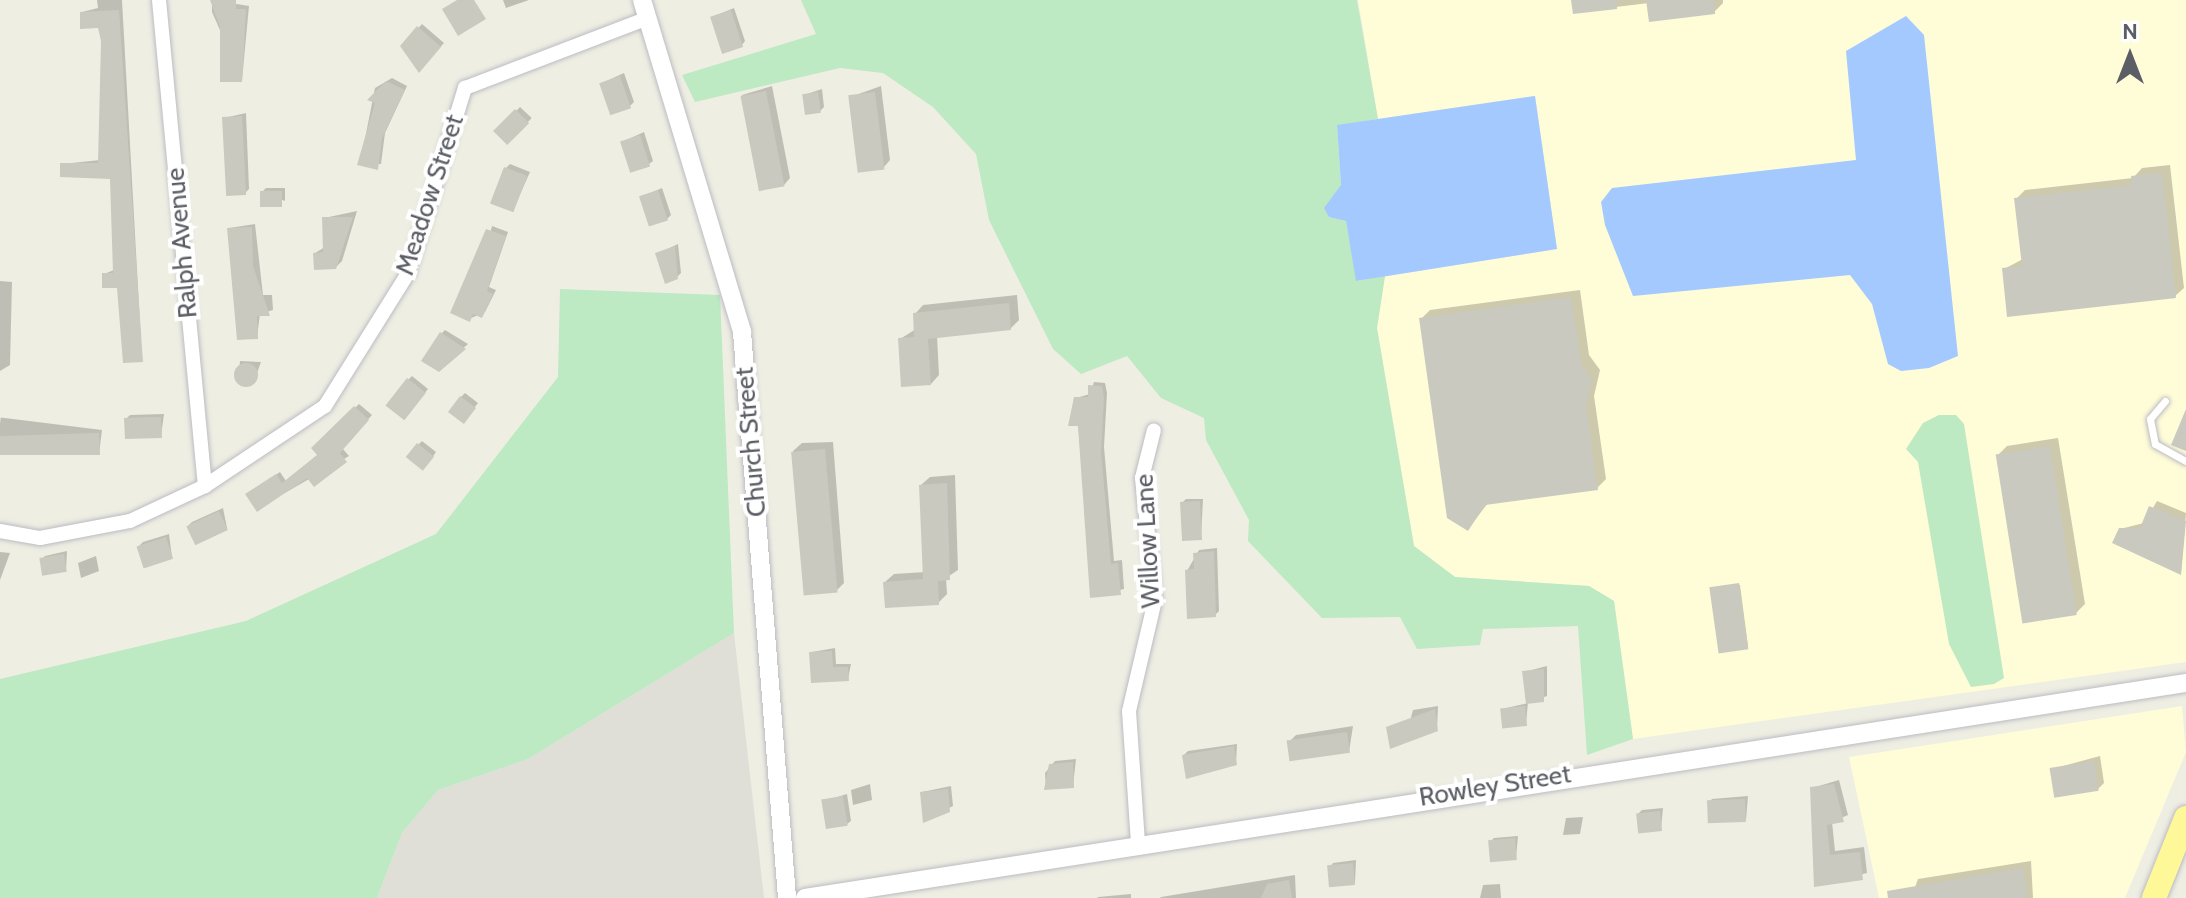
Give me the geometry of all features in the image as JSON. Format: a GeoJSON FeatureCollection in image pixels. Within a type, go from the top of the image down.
{"type":"FeatureCollection","features":[{"type":"Feature","properties":{"kind":"highway"},"geometry":{"type":"LineString","coordinates":[[2154,898],[2186,818]]}},
{"type":"Feature","properties":{"kind":"street","name":"Ralph Avenue"},"geometry":{"type":"LineString","coordinates":[[159,0],[205,486]]}},
{"type":"Feature","properties":{"kind":"street","name":"Meadow Street"},"geometry":{"type":"LineString","coordinates":[[0,531],[40,538],[130,521],[205,486],[325,406],[408,273],[465,88],[645,9]]}},
{"type":"Feature","properties":{"kind":"street","name":"Church Street"},"geometry":{"type":"LineString","coordinates":[[645,9],[742,332],[787,898]]}},
{"type":"Feature","properties":{"kind":"street","name":"Willow Lane"},"geometry":{"type":"LineString","coordinates":[[1138,843],[1129,711],[1155,600],[1142,478],[1154,430]]}},
{"type":"Feature","properties":{"kind":"street","name":"Rowley Street"},"geometry":{"type":"LineString","coordinates":[[805,898],[1138,843],[2186,683]]}},
{"type":"Feature","properties":{"kind":"lane"},"geometry":{"type":"LineString","coordinates":[[2165,401],[2150,419],[2155,444],[2186,461]]}},
{"type":"Feature","properties":{"kind":"shaded area"},"geometry":{"type":"Polygon","coordinates":[[[1358,0],[2186,0],[2186,662],[1633,739],[1614,601],[1589,586],[1455,577],[1414,546],[1377,328],[1385,276],[1557,249],[1535,96],[1378,119],[1358,0]]]}},
{"type":"Feature","properties":{"kind":"shaded area"},"geometry":{"type":"Polygon","coordinates":[[[734,633],[764,898],[377,898],[402,833],[438,790],[528,759],[734,633]]]}},
{"type":"Feature","properties":{"kind":"shaded area"},"geometry":{"type":"Polygon","coordinates":[[[2182,706],[2186,752],[2125,898],[1879,898],[1849,757],[2182,706]]]}},
{"type":"Feature","properties":{"kind":"green space"},"geometry":{"type":"Polygon","coordinates":[[[801,0],[1357,0],[1378,119],[1337,126],[1341,185],[1329,217],[1346,221],[1357,281],[1385,276],[1377,328],[1414,546],[1455,577],[1589,586],[1614,601],[1633,739],[1587,755],[1578,626],[1483,629],[1480,645],[1417,649],[1400,617],[1322,618],[1248,541],[1249,520],[1206,440],[1204,418],[1161,398],[1127,356],[1081,374],[1053,349],[989,220],[976,154],[933,107],[883,73],[840,68],[695,102],[682,75],[816,34],[801,0]]]}},
{"type":"Feature","properties":{"kind":"green space"},"geometry":{"type":"Polygon","coordinates":[[[560,289],[720,295],[734,633],[528,759],[438,790],[402,833],[377,898],[0,898],[0,679],[246,621],[436,534],[558,377],[560,289]]]}},
{"type":"Feature","properties":{"kind":"green space"},"geometry":{"type":"Polygon","coordinates":[[[1939,415],[1956,415],[1964,424],[2004,678],[1994,684],[1971,687],[1949,644],[1918,462],[1906,449],[1923,423],[1939,415]]]}},
{"type":"Feature","properties":{"kind":"water"},"geometry":{"type":"Polygon","coordinates":[[[1906,16],[1924,35],[1958,356],[1929,368],[1901,371],[1888,364],[1872,304],[1850,275],[1633,296],[1605,225],[1601,202],[1612,188],[1856,160],[1846,51],[1906,16]]]}},
{"type":"Feature","properties":{"kind":"water"},"geometry":{"type":"Polygon","coordinates":[[[1535,96],[1557,249],[1356,281],[1346,221],[1329,217],[1324,208],[1341,185],[1337,125],[1535,96]]]}},
{"type":"Feature","properties":{"kind":"building"},"geometry":{"type":"Polygon","coordinates":[[[210,0],[236,0],[236,9],[246,9],[242,82],[220,82],[220,27],[210,0]]]}},
{"type":"Feature","properties":{"kind":"building"},"geometry":{"type":"Polygon","coordinates":[[[457,0],[474,0],[486,19],[458,36],[442,9],[457,0]]]}},
{"type":"Feature","properties":{"kind":"building"},"geometry":{"type":"Polygon","coordinates":[[[1571,0],[1617,0],[1617,9],[1573,14],[1571,0]]]}},
{"type":"Feature","properties":{"kind":"building"},"geometry":{"type":"Polygon","coordinates":[[[1646,0],[1714,0],[1715,14],[1649,22],[1646,0]]]}},
{"type":"Feature","properties":{"kind":"building"},"geometry":{"type":"Polygon","coordinates":[[[119,10],[143,362],[123,363],[117,288],[102,288],[102,273],[113,273],[110,179],[60,177],[60,163],[98,163],[101,41],[98,28],[80,29],[80,12],[119,10]]]}},
{"type":"Feature","properties":{"kind":"building"},"geometry":{"type":"Polygon","coordinates":[[[731,10],[743,47],[722,54],[710,17],[731,10]]]}},
{"type":"Feature","properties":{"kind":"building"},"geometry":{"type":"Polygon","coordinates":[[[417,26],[441,47],[419,73],[400,46],[417,26]]]}},
{"type":"Feature","properties":{"kind":"building"},"geometry":{"type":"Polygon","coordinates":[[[620,76],[631,108],[610,115],[599,83],[620,76]]]}},
{"type":"Feature","properties":{"kind":"building"},"geometry":{"type":"Polygon","coordinates":[[[386,81],[405,90],[382,138],[378,170],[357,165],[375,103],[367,100],[386,81]]]}},
{"type":"Feature","properties":{"kind":"building"},"geometry":{"type":"Polygon","coordinates":[[[766,91],[785,186],[759,191],[740,96],[766,91]]]}},
{"type":"Feature","properties":{"kind":"building"},"geometry":{"type":"Polygon","coordinates":[[[818,92],[821,113],[805,115],[802,94],[818,92]]]}},
{"type":"Feature","properties":{"kind":"building"},"geometry":{"type":"Polygon","coordinates":[[[875,92],[885,169],[858,173],[848,95],[875,92]]]}},
{"type":"Feature","properties":{"kind":"building"},"geometry":{"type":"Polygon","coordinates":[[[515,109],[529,123],[507,145],[493,131],[515,109]]]}},
{"type":"Feature","properties":{"kind":"building"},"geometry":{"type":"Polygon","coordinates":[[[242,116],[246,195],[226,196],[222,117],[242,116]]]}},
{"type":"Feature","properties":{"kind":"building"},"geometry":{"type":"Polygon","coordinates":[[[640,135],[650,166],[630,173],[620,141],[640,135]]]}},
{"type":"Feature","properties":{"kind":"building"},"geometry":{"type":"Polygon","coordinates":[[[504,167],[527,176],[513,212],[490,203],[504,167]]]}},
{"type":"Feature","properties":{"kind":"building"},"geometry":{"type":"Polygon","coordinates":[[[2162,173],[2176,298],[2007,317],[2002,268],[2022,266],[2014,198],[2132,185],[2131,176],[2162,173]]]}},
{"type":"Feature","properties":{"kind":"building"},"geometry":{"type":"Polygon","coordinates":[[[658,190],[668,220],[649,227],[639,196],[658,190]]]}},
{"type":"Feature","properties":{"kind":"building"},"geometry":{"type":"Polygon","coordinates":[[[260,191],[282,191],[282,207],[260,207],[260,191]]]}},
{"type":"Feature","properties":{"kind":"building"},"geometry":{"type":"Polygon","coordinates":[[[322,217],[353,217],[336,269],[314,270],[313,253],[323,252],[322,217]]]}},
{"type":"Feature","properties":{"kind":"building"},"geometry":{"type":"Polygon","coordinates":[[[252,227],[253,266],[270,316],[257,316],[258,339],[237,340],[227,228],[252,227]]]}},
{"type":"Feature","properties":{"kind":"building"},"geometry":{"type":"Polygon","coordinates":[[[486,229],[506,236],[487,291],[493,294],[482,318],[473,314],[470,322],[450,313],[486,229]]]}},
{"type":"Feature","properties":{"kind":"building"},"geometry":{"type":"Polygon","coordinates":[[[675,246],[678,279],[665,284],[655,253],[675,246]]]}},
{"type":"Feature","properties":{"kind":"building"},"geometry":{"type":"Polygon","coordinates":[[[1571,297],[1581,364],[1592,380],[1586,406],[1598,490],[1485,505],[1468,531],[1447,518],[1419,318],[1571,297]]]}},
{"type":"Feature","properties":{"kind":"building"},"geometry":{"type":"Polygon","coordinates":[[[1009,303],[1011,330],[928,339],[931,385],[901,387],[898,338],[914,337],[913,313],[1009,303]]]}},
{"type":"Feature","properties":{"kind":"building"},"geometry":{"type":"Polygon","coordinates":[[[440,332],[466,349],[439,372],[421,361],[440,332]]]}},
{"type":"Feature","properties":{"kind":"building"},"geometry":{"type":"Polygon","coordinates":[[[246,363],[255,366],[258,375],[255,384],[246,387],[237,384],[234,375],[237,366],[246,363]]]}},
{"type":"Feature","properties":{"kind":"building"},"geometry":{"type":"Polygon","coordinates":[[[407,378],[426,393],[404,420],[385,406],[407,378]]]}},
{"type":"Feature","properties":{"kind":"building"},"geometry":{"type":"Polygon","coordinates":[[[1088,385],[1102,386],[1104,398],[1101,452],[1111,564],[1118,563],[1121,595],[1090,598],[1078,426],[1068,426],[1074,397],[1088,397],[1088,385]]]}},
{"type":"Feature","properties":{"kind":"building"},"geometry":{"type":"Polygon","coordinates":[[[460,396],[476,408],[464,424],[448,412],[460,396]]]}},
{"type":"Feature","properties":{"kind":"building"},"geometry":{"type":"Polygon","coordinates":[[[354,406],[369,420],[340,453],[347,462],[314,487],[307,478],[257,512],[245,494],[276,474],[282,483],[317,455],[311,448],[354,406]]]}},
{"type":"Feature","properties":{"kind":"building"},"geometry":{"type":"Polygon","coordinates":[[[2186,409],[2186,451],[2171,445],[2186,409]]]}},
{"type":"Feature","properties":{"kind":"building"},"geometry":{"type":"Polygon","coordinates":[[[161,417],[162,438],[125,439],[124,418],[161,417]]]}},
{"type":"Feature","properties":{"kind":"building"},"geometry":{"type":"Polygon","coordinates":[[[99,433],[100,455],[0,455],[0,436],[99,433]]]}},
{"type":"Feature","properties":{"kind":"building"},"geometry":{"type":"Polygon","coordinates":[[[417,443],[434,457],[423,471],[406,457],[417,443]]]}},
{"type":"Feature","properties":{"kind":"building"},"geometry":{"type":"Polygon","coordinates":[[[2050,446],[2077,615],[2022,623],[1996,455],[2050,446]]]}},
{"type":"Feature","properties":{"kind":"building"},"geometry":{"type":"Polygon","coordinates":[[[825,449],[838,592],[804,595],[791,452],[825,449]]]}},
{"type":"Feature","properties":{"kind":"building"},"geometry":{"type":"Polygon","coordinates":[[[947,483],[950,580],[938,581],[939,605],[885,608],[883,582],[923,579],[919,485],[947,483]]]}},
{"type":"Feature","properties":{"kind":"building"},"geometry":{"type":"Polygon","coordinates":[[[1200,501],[1202,540],[1182,541],[1180,502],[1200,501]]]}},
{"type":"Feature","properties":{"kind":"building"},"geometry":{"type":"Polygon","coordinates":[[[2149,506],[2186,521],[2181,575],[2112,543],[2119,528],[2140,528],[2149,506]]]}},
{"type":"Feature","properties":{"kind":"building"},"geometry":{"type":"Polygon","coordinates":[[[219,511],[228,530],[195,545],[186,526],[219,511]]]}},
{"type":"Feature","properties":{"kind":"building"},"geometry":{"type":"Polygon","coordinates":[[[166,537],[173,559],[144,568],[137,547],[166,537]]]}},
{"type":"Feature","properties":{"kind":"building"},"geometry":{"type":"Polygon","coordinates":[[[1214,551],[1216,617],[1187,619],[1185,570],[1194,569],[1193,553],[1214,551]]]}},
{"type":"Feature","properties":{"kind":"building"},"geometry":{"type":"Polygon","coordinates":[[[64,554],[67,572],[42,576],[39,558],[64,554]]]}},
{"type":"Feature","properties":{"kind":"building"},"geometry":{"type":"Polygon","coordinates":[[[1739,583],[1748,649],[1719,654],[1709,587],[1739,583]]]}},
{"type":"Feature","properties":{"kind":"building"},"geometry":{"type":"Polygon","coordinates":[[[832,651],[833,667],[848,667],[849,681],[811,683],[809,652],[832,651]]]}},
{"type":"Feature","properties":{"kind":"building"},"geometry":{"type":"Polygon","coordinates":[[[1544,669],[1544,702],[1526,704],[1522,671],[1544,669]]]}},
{"type":"Feature","properties":{"kind":"building"},"geometry":{"type":"Polygon","coordinates":[[[1525,706],[1527,726],[1502,729],[1500,709],[1525,706]]]}},
{"type":"Feature","properties":{"kind":"building"},"geometry":{"type":"Polygon","coordinates":[[[1435,709],[1438,731],[1390,749],[1386,727],[1435,709]]]}},
{"type":"Feature","properties":{"kind":"building"},"geometry":{"type":"Polygon","coordinates":[[[1347,732],[1350,753],[1290,761],[1287,740],[1347,732]]]}},
{"type":"Feature","properties":{"kind":"building"},"geometry":{"type":"Polygon","coordinates":[[[1234,746],[1237,765],[1186,779],[1182,755],[1234,746]]]}},
{"type":"Feature","properties":{"kind":"building"},"geometry":{"type":"Polygon","coordinates":[[[2094,761],[2099,791],[2054,798],[2050,768],[2094,761]]]}},
{"type":"Feature","properties":{"kind":"building"},"geometry":{"type":"Polygon","coordinates":[[[1073,762],[1074,788],[1044,790],[1049,764],[1073,762]]]}},
{"type":"Feature","properties":{"kind":"building"},"geometry":{"type":"Polygon","coordinates":[[[1834,784],[1844,822],[1827,825],[1830,855],[1860,852],[1863,880],[1814,887],[1810,787],[1834,784]]]}},
{"type":"Feature","properties":{"kind":"building"},"geometry":{"type":"Polygon","coordinates":[[[948,789],[950,812],[923,823],[920,792],[948,789]]]}},
{"type":"Feature","properties":{"kind":"building"},"geometry":{"type":"Polygon","coordinates":[[[843,796],[848,826],[826,829],[821,799],[843,796]]]}},
{"type":"Feature","properties":{"kind":"building"},"geometry":{"type":"Polygon","coordinates":[[[1745,799],[1746,822],[1708,823],[1707,800],[1745,799]]]}},
{"type":"Feature","properties":{"kind":"building"},"geometry":{"type":"Polygon","coordinates":[[[1660,811],[1662,831],[1638,833],[1636,814],[1660,811]]]}},
{"type":"Feature","properties":{"kind":"building"},"geometry":{"type":"Polygon","coordinates":[[[1515,838],[1517,860],[1490,862],[1488,840],[1515,838]]]}},
{"type":"Feature","properties":{"kind":"building"},"geometry":{"type":"Polygon","coordinates":[[[1353,863],[1355,885],[1329,887],[1327,865],[1353,863]]]}},
{"type":"Feature","properties":{"kind":"building"},"geometry":{"type":"Polygon","coordinates":[[[2023,868],[2028,898],[1888,898],[1887,891],[2023,868]]]}},
{"type":"Feature","properties":{"kind":"building"},"geometry":{"type":"Polygon","coordinates":[[[1289,880],[1292,898],[1261,898],[1267,884],[1289,880]]]}}]}
